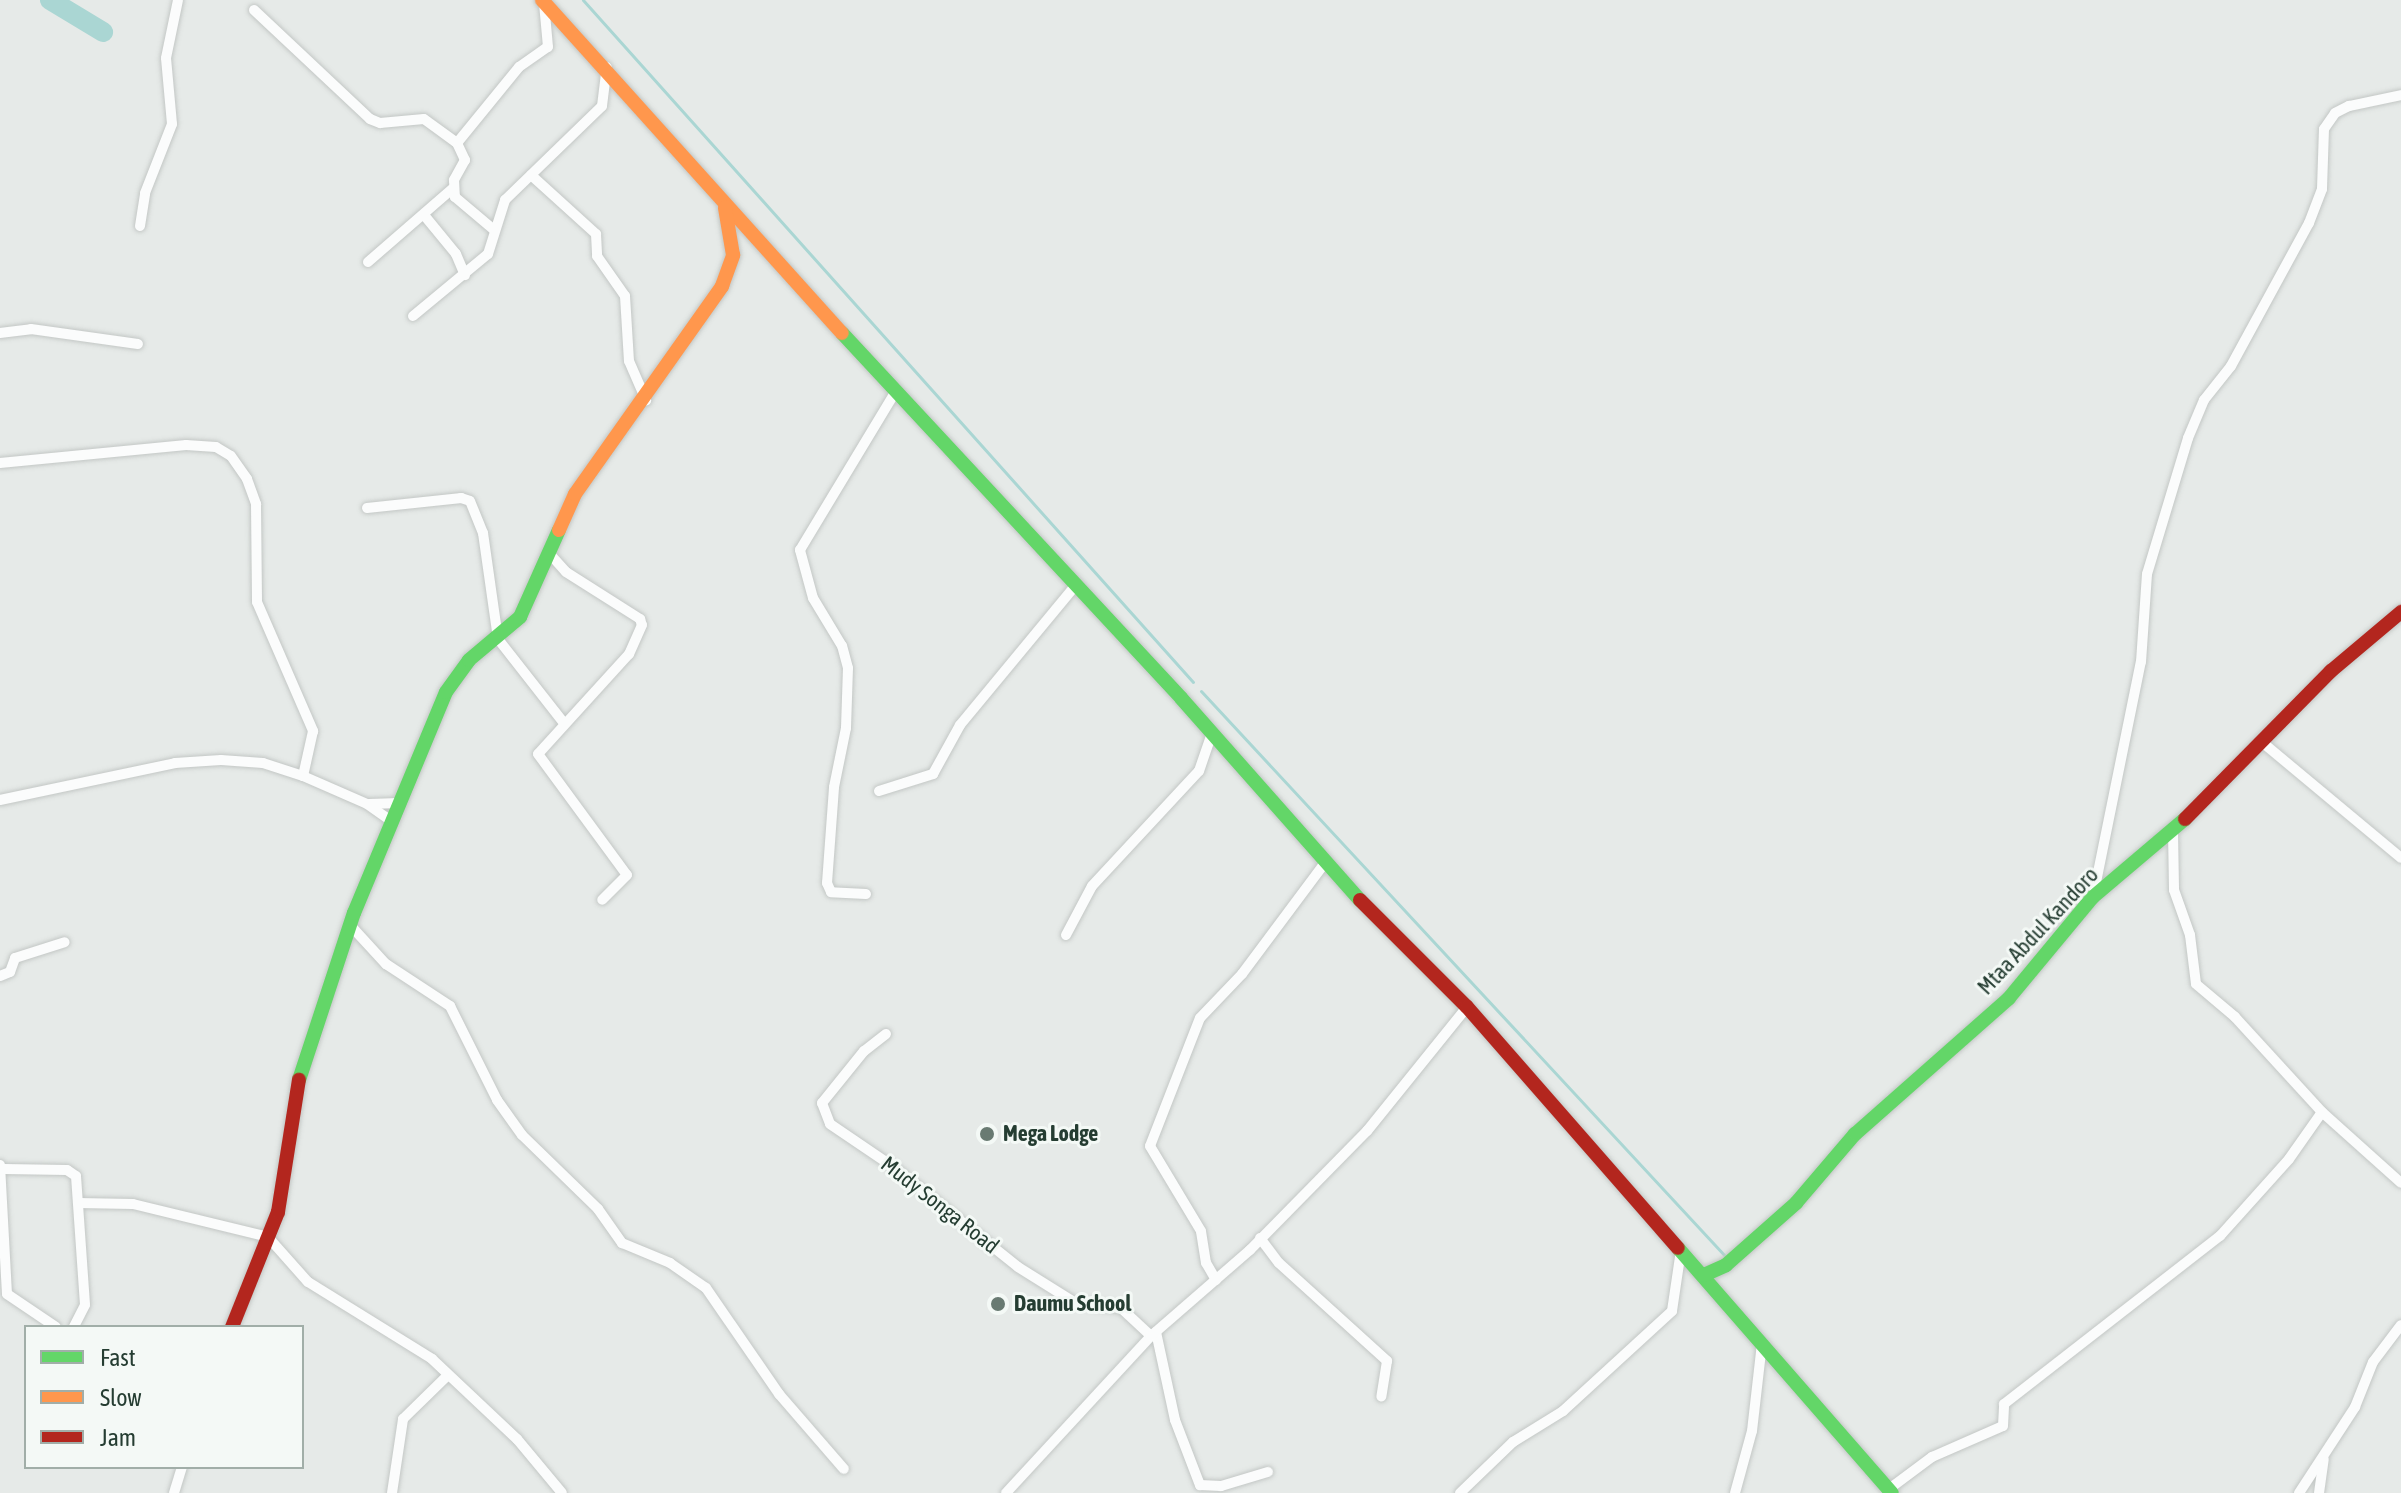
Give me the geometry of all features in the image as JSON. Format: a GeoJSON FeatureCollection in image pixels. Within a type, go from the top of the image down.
{"type":"FeatureCollection","features":[{"type":"Feature","properties":{"kind":"street"},"geometry":{"type":"LineString","coordinates":[[140,226],[145,193],[172,124],[166,58],[178,0]]}},
{"type":"Feature","properties":{"kind":"street"},"geometry":{"type":"LineString","coordinates":[[543,1],[607,67],[724,206],[1075,586],[1324,864],[1467,1007],[1682,1248],[1890,1491],[1932,1457],[2003,1426],[2007,1401],[2220,1236],[2289,1159],[2322,1112]]}},
{"type":"Feature","properties":{"kind":"street"},"geometry":{"type":"LineString","coordinates":[[457,143],[519,67],[548,47],[543,1]]}},
{"type":"Feature","properties":{"kind":"street"},"geometry":{"type":"LineString","coordinates":[[254,10],[370,119],[380,123],[424,119],[457,143],[465,160],[452,189],[368,262]]}},
{"type":"Feature","properties":{"kind":"street"},"geometry":{"type":"LineString","coordinates":[[413,316],[488,254],[493,229],[505,200],[602,106],[607,67]]}},
{"type":"Feature","properties":{"kind":"street"},"geometry":{"type":"LineString","coordinates":[[2093,897],[2141,662],[2147,574],[2188,438],[2204,400],[2231,366],[2309,223],[2322,189],[2324,129],[2335,113],[2349,106],[2401,95]]}},
{"type":"Feature","properties":{"kind":"street"},"geometry":{"type":"LineString","coordinates":[[531,175],[596,234],[597,256],[625,296],[629,361],[646,400]]}},
{"type":"Feature","properties":{"kind":"street"},"geometry":{"type":"LineString","coordinates":[[452,189],[455,197],[493,229]]}},
{"type":"Feature","properties":{"kind":"street"},"geometry":{"type":"LineString","coordinates":[[233,1325],[278,1212],[296,1089],[351,926],[399,803],[455,675],[498,639],[528,604],[575,494],[646,400],[722,286],[733,255],[724,206]]}},
{"type":"Feature","properties":{"kind":"street"},"geometry":{"type":"LineString","coordinates":[[424,215],[456,254],[465,275]]}},
{"type":"Feature","properties":{"kind":"street"},"geometry":{"type":"LineString","coordinates":[[0,333],[31,329],[138,344]]}},
{"type":"Feature","properties":{"kind":"street"},"geometry":{"type":"LineString","coordinates":[[866,894],[831,892],[827,883],[834,787],[846,728],[848,668],[842,646],[813,598],[800,550],[896,391]]}},
{"type":"Feature","properties":{"kind":"street"},"geometry":{"type":"LineString","coordinates":[[0,463],[186,445],[216,447],[231,456],[247,479],[256,504],[257,602],[313,731],[303,776]]}},
{"type":"Feature","properties":{"kind":"street"},"geometry":{"type":"LineString","coordinates":[[367,508],[461,498],[470,501],[483,533],[498,639],[563,722]]}},
{"type":"Feature","properties":{"kind":"street"},"geometry":{"type":"LineString","coordinates":[[549,553],[566,572],[640,619],[642,625],[629,654],[540,748],[539,760],[574,798],[627,875],[602,900]]}},
{"type":"Feature","properties":{"kind":"street"},"geometry":{"type":"LineString","coordinates":[[879,791],[933,774],[960,725],[1075,586]]}},
{"type":"Feature","properties":{"kind":"street","name":"Mtaa Abdul Kandoro"},"geometry":{"type":"LineString","coordinates":[[1704,1275],[1726,1265],[1796,1203],[1855,1134],[2009,998],[2093,897],[2173,831],[2331,671],[2401,612]]}},
{"type":"Feature","properties":{"kind":"street"},"geometry":{"type":"LineString","coordinates":[[1066,935],[1092,886],[1199,771],[1211,737]]}},
{"type":"Feature","properties":{"kind":"street"},"geometry":{"type":"LineString","coordinates":[[2262,742],[2401,858]]}},
{"type":"Feature","properties":{"kind":"street"},"geometry":{"type":"LineString","coordinates":[[0,800],[175,763],[263,763],[303,776],[367,804],[393,822]]}},
{"type":"Feature","properties":{"kind":"street"},"geometry":{"type":"LineString","coordinates":[[367,804],[399,803]]}},
{"type":"Feature","properties":{"kind":"street"},"geometry":{"type":"LineString","coordinates":[[2173,831],[2174,890],[2190,935],[2196,984],[2235,1017],[2322,1112],[2401,1183]]}},
{"type":"Feature","properties":{"kind":"street"},"geometry":{"type":"LineString","coordinates":[[1216,1280],[1206,1263],[1201,1231],[1150,1146],[1200,1018],[1242,974],[1324,864]]}},
{"type":"Feature","properties":{"kind":"street"},"geometry":{"type":"LineString","coordinates":[[351,926],[386,964],[450,1006],[506,1112],[598,1209],[622,1243],[670,1263],[706,1288],[788,1406],[844,1469]]}},
{"type":"Feature","properties":{"kind":"street"},"geometry":{"type":"LineString","coordinates":[[0,976],[10,972],[15,958],[65,942]]}},
{"type":"Feature","properties":{"kind":"street"},"geometry":{"type":"LineString","coordinates":[[1006,1493],[1153,1334],[1216,1280],[1367,1131],[1467,1007]]}},
{"type":"Feature","properties":{"kind":"street","name":"Mudy Songa Road"},"geometry":{"type":"LineString","coordinates":[[886,1034],[864,1051],[822,1103],[830,1124],[892,1166],[1018,1267],[1074,1302],[1121,1308],[1153,1334]]}},
{"type":"Feature","properties":{"kind":"street"},"geometry":{"type":"LineString","coordinates":[[53,1325],[7,1294],[2,1253],[2,1167],[72,1172],[78,1203],[85,1305],[75,1325]]}},
{"type":"Feature","properties":{"kind":"street"},"geometry":{"type":"LineString","coordinates":[[78,1203],[133,1204],[268,1237],[308,1282],[419,1349],[527,1449],[562,1493]]}},
{"type":"Feature","properties":{"kind":"street"},"geometry":{"type":"LineString","coordinates":[[1260,1238],[1279,1263],[1387,1361],[1381,1397]]}},
{"type":"Feature","properties":{"kind":"street"},"geometry":{"type":"LineString","coordinates":[[1460,1493],[1513,1442],[1563,1411],[1672,1311],[1682,1248]]}},
{"type":"Feature","properties":{"kind":"street"},"geometry":{"type":"LineString","coordinates":[[2299,1493],[2355,1407],[2373,1362],[2401,1325]]}},
{"type":"Feature","properties":{"kind":"street"},"geometry":{"type":"LineString","coordinates":[[1153,1334],[1175,1420],[1200,1485],[1221,1486],[1268,1472]]}},
{"type":"Feature","properties":{"kind":"street"},"geometry":{"type":"LineString","coordinates":[[1735,1493],[1752,1431],[1762,1343]]}},
{"type":"Feature","properties":{"kind":"street"},"geometry":{"type":"LineString","coordinates":[[392,1493],[403,1419],[447,1376]]}},
{"type":"Feature","properties":{"kind":"street"},"geometry":{"type":"LineString","coordinates":[[2319,1493],[2324,1453]]}},
{"type":"Feature","properties":{"kind":"street"},"geometry":{"type":"LineString","coordinates":[[174,1493],[181,1469]]}},
{"type":"Feature","properties":{"kind":"waterway"},"geometry":{"type":"LineString","coordinates":[[50,0],[103,32]]}},
{"type":"Feature","properties":{"kind":"waterway"},"geometry":{"type":"LineString","coordinates":[[583,0],[1193,682]]}},
{"type":"Feature","properties":{"kind":"waterway"},"geometry":{"type":"LineString","coordinates":[[1201,691],[1726,1257]]}},
{"type":"Feature","properties":{"kind":"traffic: fast"},"geometry":{"type":"LineString","coordinates":[[842,333],[1181,698],[1360,900]]}},
{"type":"Feature","properties":{"kind":"traffic: fast"},"geometry":{"type":"LineString","coordinates":[[299,1080],[354,913],[446,692],[469,660],[520,617],[559,530]]}},
{"type":"Feature","properties":{"kind":"traffic: fast"},"geometry":{"type":"LineString","coordinates":[[1704,1275],[1726,1265],[1796,1203],[1855,1134],[2009,998],[2093,897],[2185,819]]}},
{"type":"Feature","properties":{"kind":"traffic: fast"},"geometry":{"type":"LineString","coordinates":[[1678,1248],[1892,1493]]}},
{"type":"Feature","properties":{"kind":"traffic: slow"},"geometry":{"type":"LineString","coordinates":[[542,0],[842,333]]}},
{"type":"Feature","properties":{"kind":"traffic: slow"},"geometry":{"type":"LineString","coordinates":[[559,530],[575,494],[722,286],[733,255],[725,208]]}},
{"type":"Feature","properties":{"kind":"traffic: jam"},"geometry":{"type":"LineString","coordinates":[[2185,819],[2331,671],[2401,612]]}},
{"type":"Feature","properties":{"kind":"traffic: jam"},"geometry":{"type":"LineString","coordinates":[[1360,900],[1467,1007],[1678,1248]]}},
{"type":"Feature","properties":{"kind":"traffic: jam"},"geometry":{"type":"LineString","coordinates":[[233,1325],[278,1212],[299,1080]]}},
{"type":"Feature","properties":{"kind":"place","name":"Mega Lodge"},"geometry":{"type":"Point","coordinates":[987,1134]}},
{"type":"Feature","properties":{"kind":"place","name":"Daumu School"},"geometry":{"type":"Point","coordinates":[998,1304]}}]}
